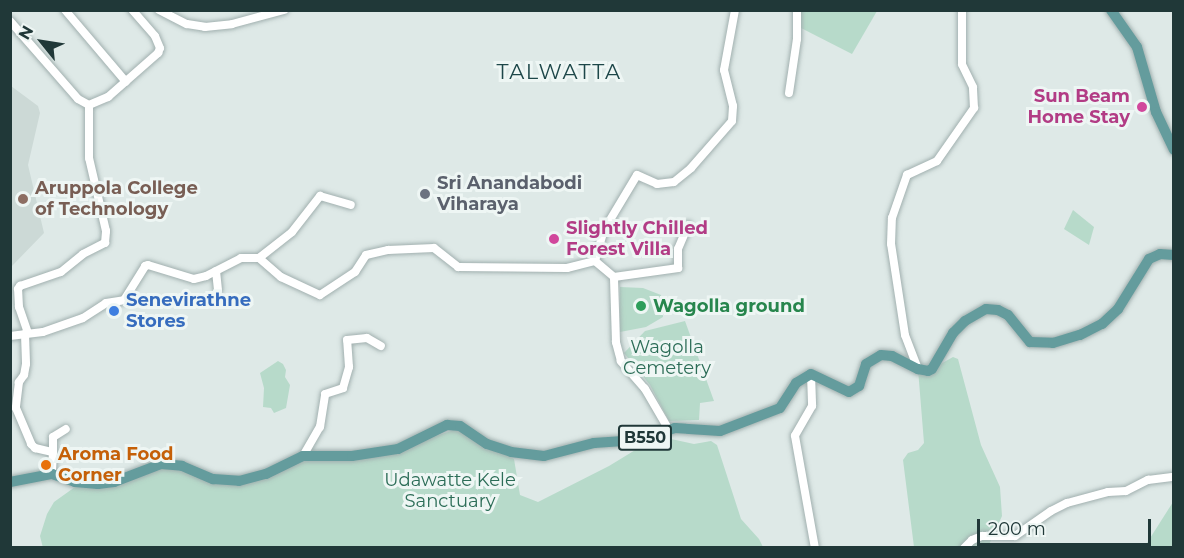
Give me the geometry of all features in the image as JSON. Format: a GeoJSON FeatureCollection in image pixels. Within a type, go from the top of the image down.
{"type":"FeatureCollection","features":[{"type":"Feature","properties":{"kind":"main road"},"geometry":{"type":"LineString","coordinates":[[1111,10],[1137,47],[1156,112],[1173,150]]}},
{"type":"Feature","properties":{"kind":"main road"},"geometry":{"type":"LineString","coordinates":[[811,374],[849,392],[859,386],[866,364],[874,358],[892,356],[918,369],[932,369],[953,333],[965,321],[986,309],[998,309],[1008,315],[1030,342],[1053,343],[1091,331],[1118,309],[1149,259],[1160,254],[1173,255]]}},
{"type":"Feature","properties":{"kind":"main road","name":"B550"},"geometry":{"type":"LineString","coordinates":[[10,482],[52,474],[75,482],[98,484],[120,480],[160,464],[182,466],[213,478],[239,481],[266,474],[303,456],[384,453],[413,443],[447,425],[460,426],[488,444],[511,452],[544,456],[594,443],[638,440],[681,427],[729,429],[780,408],[796,383],[811,374]]}},
{"type":"Feature","properties":{"kind":"street"},"geometry":{"type":"LineString","coordinates":[[65,10],[126,82]]}},
{"type":"Feature","properties":{"kind":"street"},"geometry":{"type":"LineString","coordinates":[[89,105],[108,97],[151,60],[160,48],[154,36],[132,10]]}},
{"type":"Feature","properties":{"kind":"street"},"geometry":{"type":"LineString","coordinates":[[159,10],[187,24],[205,27],[232,24],[284,10]]}},
{"type":"Feature","properties":{"kind":"street"},"geometry":{"type":"LineString","coordinates":[[595,261],[604,230],[637,175],[657,184],[674,182],[691,168],[732,121],[733,106],[724,70],[735,10]]}},
{"type":"Feature","properties":{"kind":"street"},"geometry":{"type":"LineString","coordinates":[[789,93],[797,39],[797,10]]}},
{"type":"Feature","properties":{"kind":"street"},"geometry":{"type":"LineString","coordinates":[[918,369],[905,335],[891,244],[892,218],[907,175],[937,161],[974,108],[973,87],[962,64],[962,10]]}},
{"type":"Feature","properties":{"kind":"street"},"geometry":{"type":"LineString","coordinates":[[10,21],[78,99],[89,105]]}},
{"type":"Feature","properties":{"kind":"street"},"geometry":{"type":"LineString","coordinates":[[53,452],[35,448],[31,444],[16,408],[19,382],[24,375],[26,364],[27,334],[18,290],[20,286],[61,272],[83,254],[105,243],[106,231],[89,158],[89,105]]}},
{"type":"Feature","properties":{"kind":"street"},"geometry":{"type":"LineString","coordinates":[[10,336],[42,332],[83,318],[106,303],[124,300],[145,266],[148,265],[183,278],[206,276],[241,258],[259,258],[292,232],[320,196],[351,205]]}},
{"type":"Feature","properties":{"kind":"street"},"geometry":{"type":"LineString","coordinates":[[595,261],[614,277],[678,268],[678,249],[688,225]]}},
{"type":"Feature","properties":{"kind":"street"},"geometry":{"type":"LineString","coordinates":[[259,258],[281,277],[320,295],[355,272],[366,255],[388,250],[434,248],[458,267],[567,268],[595,261]]}},
{"type":"Feature","properties":{"kind":"street"},"geometry":{"type":"LineString","coordinates":[[216,271],[218,290]]}},
{"type":"Feature","properties":{"kind":"street"},"geometry":{"type":"LineString","coordinates":[[614,277],[616,342],[621,361],[645,389],[669,430]]}},
{"type":"Feature","properties":{"kind":"street"},"geometry":{"type":"LineString","coordinates":[[303,456],[320,427],[325,394],[343,388],[349,368],[346,340],[368,338],[381,346]]}},
{"type":"Feature","properties":{"kind":"street"},"geometry":{"type":"LineString","coordinates":[[811,374],[812,406],[795,436],[815,548]]}},
{"type":"Feature","properties":{"kind":"street"},"geometry":{"type":"LineString","coordinates":[[52,474],[53,437],[66,429]]}},
{"type":"Feature","properties":{"kind":"street"},"geometry":{"type":"LineString","coordinates":[[964,548],[972,540],[982,536],[1015,536],[1067,503],[1108,492],[1126,491],[1148,480],[1173,477]]}},
{"type":"Feature","properties":{"kind":"shaded area","name":"Aruppola College of Technology"},"geometry":{"type":"Polygon","coordinates":[[[11,86],[38,106],[40,113],[28,165],[44,233],[11,267],[11,86]]]}},
{"type":"Feature","properties":{"kind":"green space"},"geometry":{"type":"Polygon","coordinates":[[[800,11],[877,11],[852,54],[801,28],[800,11]]]}},
{"type":"Feature","properties":{"kind":"green space"},"geometry":{"type":"Polygon","coordinates":[[[1073,210],[1094,227],[1089,245],[1064,229],[1073,210]]]}},
{"type":"Feature","properties":{"kind":"green space","name":"Wagolla ground"},"geometry":{"type":"Polygon","coordinates":[[[620,287],[643,288],[661,295],[663,317],[646,327],[620,332],[620,287]]]}},
{"type":"Feature","properties":{"kind":"green space","name":"Wagolla Cemetery"},"geometry":{"type":"Polygon","coordinates":[[[685,321],[714,401],[700,403],[699,420],[669,421],[650,385],[624,353],[645,331],[685,321]]]}},
{"type":"Feature","properties":{"kind":"green space"},"geometry":{"type":"Polygon","coordinates":[[[953,357],[958,359],[981,445],[1000,487],[1002,516],[988,547],[914,547],[903,460],[908,453],[918,450],[924,443],[918,369],[928,371],[953,357]]]}},
{"type":"Feature","properties":{"kind":"green space"},"geometry":{"type":"Polygon","coordinates":[[[278,361],[286,370],[285,377],[290,385],[286,408],[274,413],[271,408],[263,407],[264,388],[260,373],[278,361]]]}},
{"type":"Feature","properties":{"kind":"green space","name":"Udawatte Kele Sanctuary"},"geometry":{"type":"Polygon","coordinates":[[[454,430],[462,431],[514,459],[520,495],[538,502],[609,466],[650,441],[662,437],[694,444],[711,441],[717,445],[741,519],[763,547],[43,548],[40,536],[47,514],[54,502],[75,487],[90,487],[160,468],[182,466],[226,481],[315,457],[363,459],[454,430]]]}},
{"type":"Feature","properties":{"kind":"green space"},"geometry":{"type":"Polygon","coordinates":[[[1173,502],[1173,547],[1106,547],[1147,543],[1173,502]]]}},
{"type":"Feature","properties":{"kind":"place","name":"Sun Beam Home Stay"},"geometry":{"type":"Point","coordinates":[1142,107]}},
{"type":"Feature","properties":{"kind":"place","name":"Sri Anandabodi Viharaya"},"geometry":{"type":"Point","coordinates":[425,194]}},
{"type":"Feature","properties":{"kind":"place","name":"Aruppola College of Technology"},"geometry":{"type":"Point","coordinates":[23,199]}},
{"type":"Feature","properties":{"kind":"place","name":"Slightly Chilled Forest Villa"},"geometry":{"type":"Point","coordinates":[554,239]}},
{"type":"Feature","properties":{"kind":"place","name":"Wagolla ground"},"geometry":{"type":"Point","coordinates":[641,306]}},
{"type":"Feature","properties":{"kind":"place","name":"Senevirathne Stores"},"geometry":{"type":"Point","coordinates":[114,311]}},
{"type":"Feature","properties":{"kind":"place","name":"Aroma Food Corner"},"geometry":{"type":"Point","coordinates":[46,465]}},
{"type":"Feature","properties":{"kind":"district","name":"TALWATTA"},"geometry":{"type":"Point","coordinates":[559,72]}}]}
